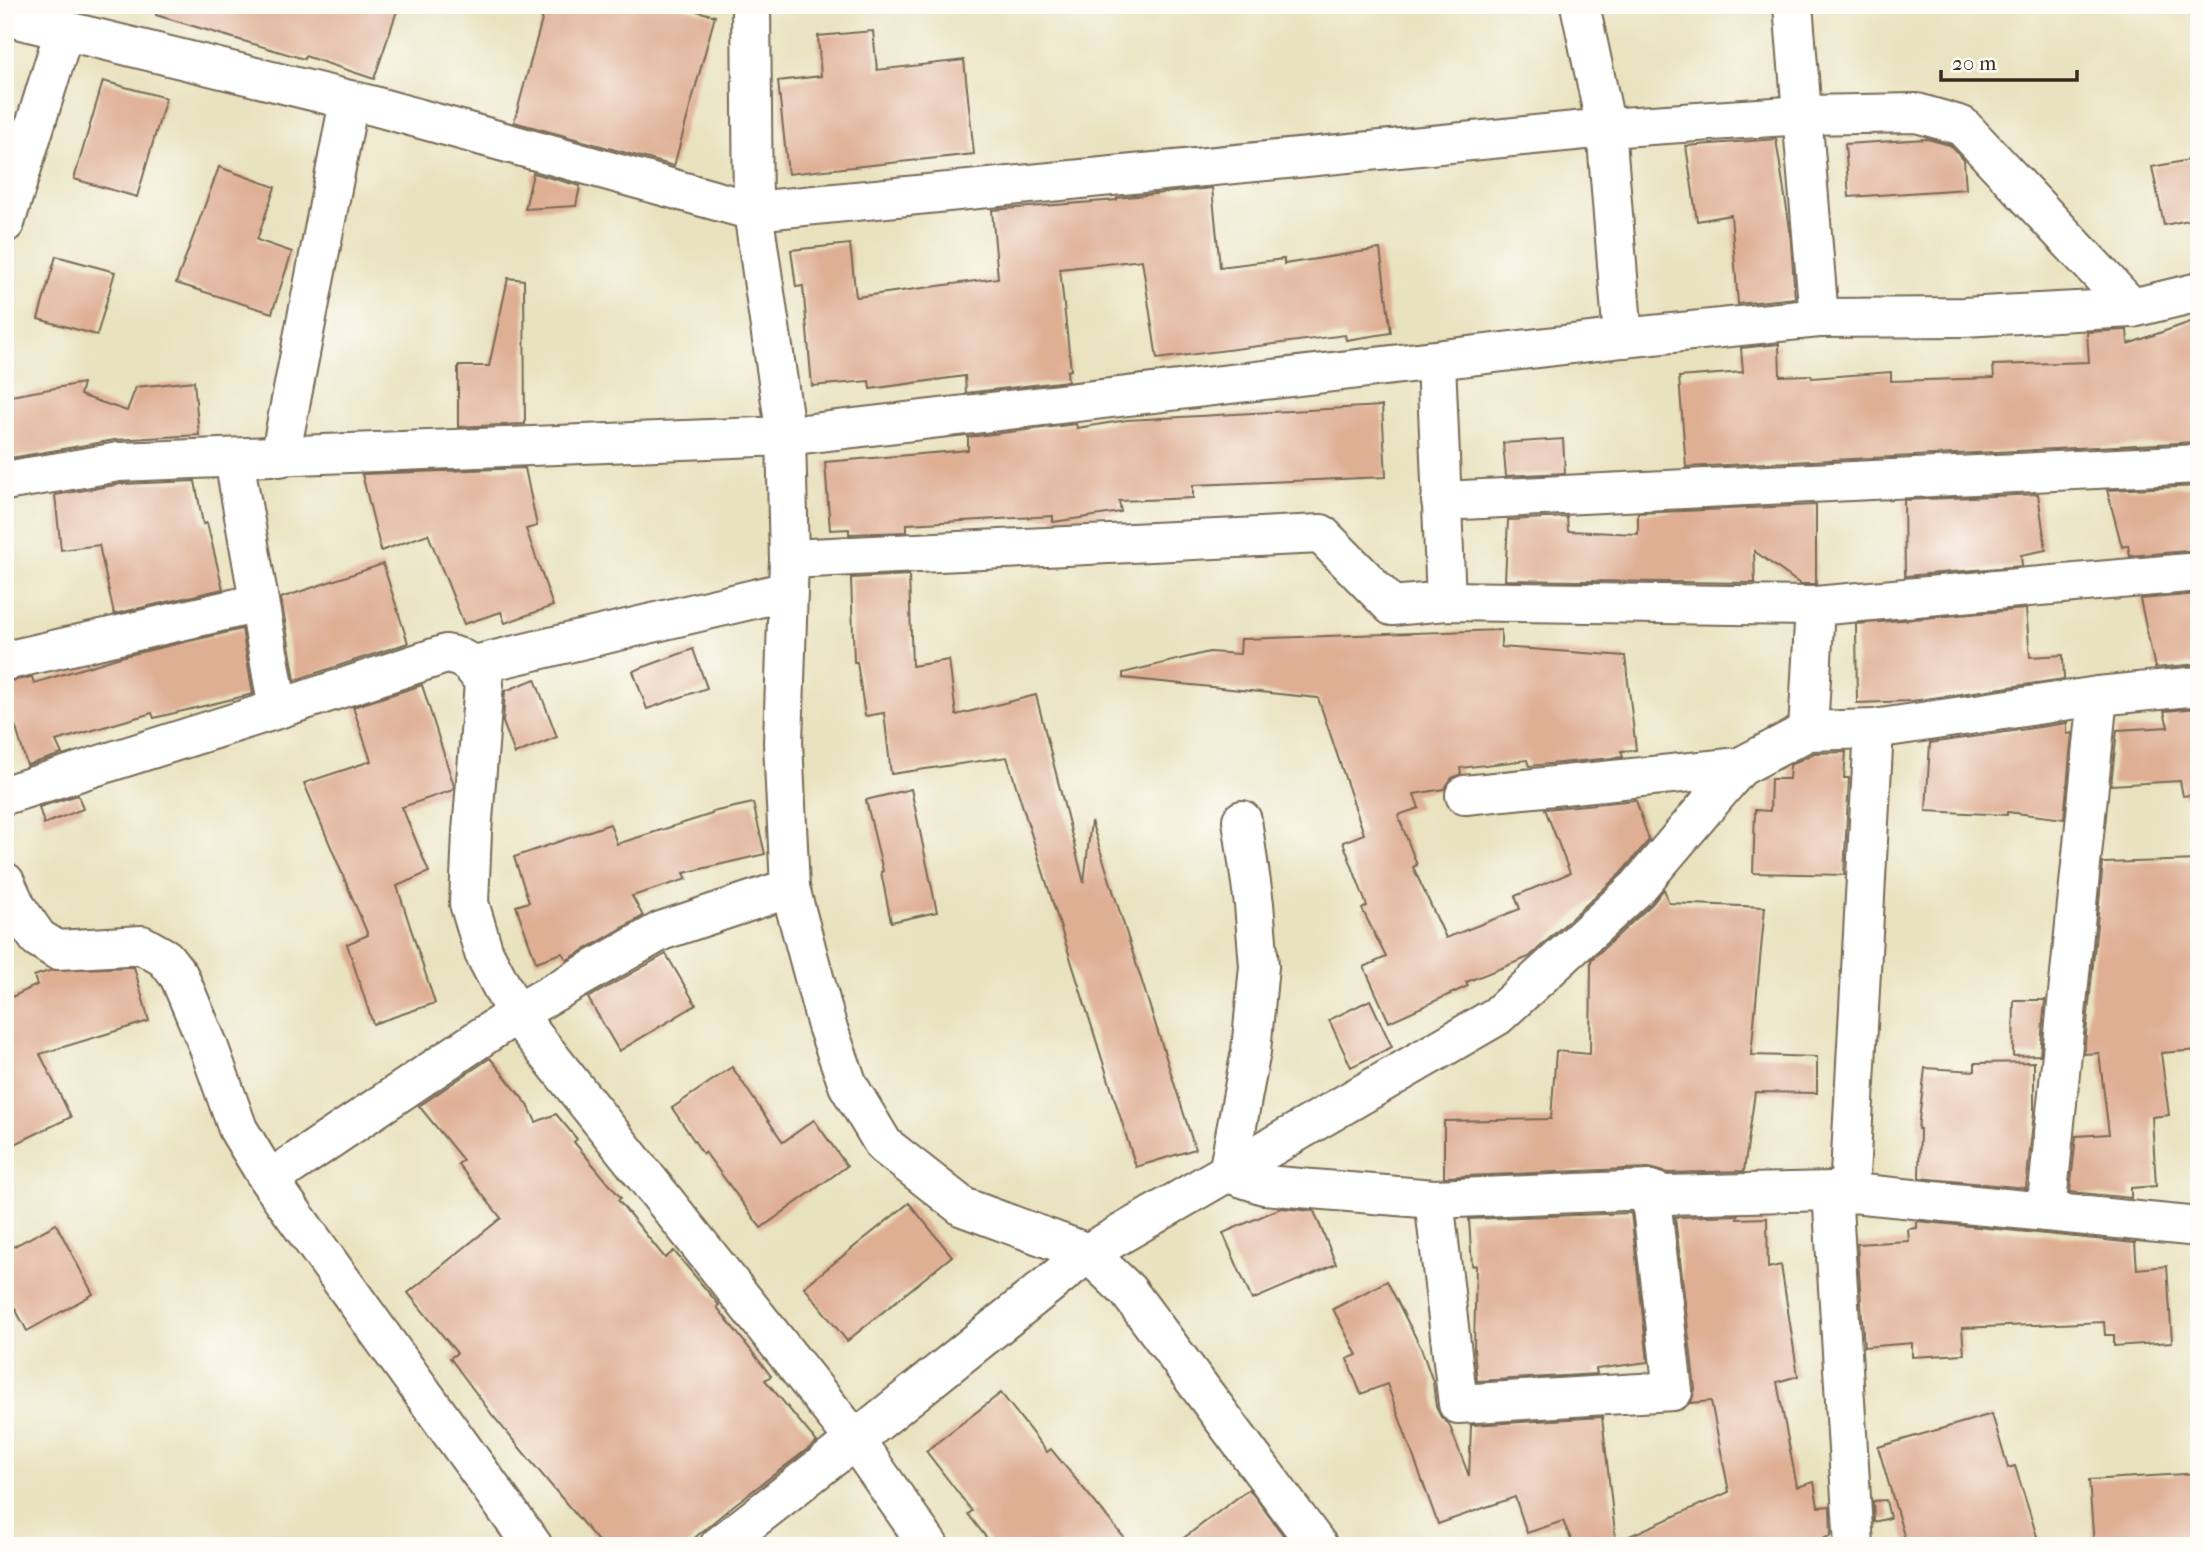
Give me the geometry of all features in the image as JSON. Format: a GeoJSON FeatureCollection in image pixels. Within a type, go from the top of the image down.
{"type":"FeatureCollection","features":[{"type":"Feature","properties":{"kind":"street"},"geometry":{"type":"LineString","coordinates":[[751,5],[753,211],[786,436],[788,575],[783,742],[790,888],[827,1026],[848,1085],[884,1145],[963,1207],[1088,1252],[1128,1291],[1318,1546]]}},
{"type":"Feature","properties":{"kind":"street"},"geometry":{"type":"LineString","coordinates":[[1580,5],[1606,128],[1623,338]]}},
{"type":"Feature","properties":{"kind":"street"},"geometry":{"type":"LineString","coordinates":[[1793,5],[1819,318]]}},
{"type":"Feature","properties":{"kind":"street"},"geometry":{"type":"LineString","coordinates":[[5,16],[79,24],[753,211],[1606,128],[1804,114],[1917,113],[1962,126],[2132,308]]}},
{"type":"Feature","properties":{"kind":"street"},"geometry":{"type":"LineString","coordinates":[[5,222],[79,24]]}},
{"type":"Feature","properties":{"kind":"street"},"geometry":{"type":"LineString","coordinates":[[280,457],[349,101]]}},
{"type":"Feature","properties":{"kind":"street"},"geometry":{"type":"LineString","coordinates":[[5,481],[119,462],[786,436],[1623,338],[1819,318],[1964,317],[2132,308],[2199,292]]}},
{"type":"Feature","properties":{"kind":"street"},"geometry":{"type":"LineString","coordinates":[[1436,361],[1446,601]]}},
{"type":"Feature","properties":{"kind":"street"},"geometry":{"type":"LineString","coordinates":[[234,459],[278,709]]}},
{"type":"Feature","properties":{"kind":"street"},"geometry":{"type":"LineString","coordinates":[[1441,501],[2199,464]]}},
{"type":"Feature","properties":{"kind":"street"},"geometry":{"type":"LineString","coordinates":[[474,665],[788,575],[1321,534],[1392,606],[1446,601],[1815,606],[2199,572]]}},
{"type":"Feature","properties":{"kind":"street"},"geometry":{"type":"LineString","coordinates":[[5,661],[259,603]]}},
{"type":"Feature","properties":{"kind":"street"},"geometry":{"type":"LineString","coordinates":[[1808,731],[1815,606]]}},
{"type":"Feature","properties":{"kind":"street"},"geometry":{"type":"LineString","coordinates":[[5,795],[446,654],[457,656],[474,665],[484,683],[469,902],[484,953],[516,1014],[855,1440],[929,1546]]}},
{"type":"Feature","properties":{"kind":"street"},"geometry":{"type":"LineString","coordinates":[[719,1546],[1088,1252],[1497,1016],[1637,888],[1740,767],[1808,731],[1874,729],[2098,696],[2199,686]]}},
{"type":"Feature","properties":{"kind":"street"},"geometry":{"type":"LineString","coordinates":[[2046,1212],[2098,696]]}},
{"type":"Feature","properties":{"kind":"street"},"geometry":{"type":"LineString","coordinates":[[1847,1543],[1840,1192],[1874,729]]}},
{"type":"Feature","properties":{"kind":"street"},"geometry":{"type":"LineString","coordinates":[[1465,795],[1740,767]]}},
{"type":"Feature","properties":{"kind":"street"},"geometry":{"type":"LineString","coordinates":[[1228,1173],[1251,1051],[1259,966],[1254,904],[1242,820]]}},
{"type":"Feature","properties":{"kind":"street"},"geometry":{"type":"LineString","coordinates":[[5,882],[38,938],[57,950],[142,945],[165,958],[179,976],[208,1045],[238,1129],[269,1180],[533,1546]]}},
{"type":"Feature","properties":{"kind":"street"},"geometry":{"type":"LineString","coordinates":[[269,1180],[516,1014],[661,931],[790,888]]}},
{"type":"Feature","properties":{"kind":"street"},"geometry":{"type":"LineString","coordinates":[[1228,1173],[1264,1185],[1434,1199],[1650,1190],[1664,1195],[1840,1192],[2199,1227]]}},
{"type":"Feature","properties":{"kind":"street"},"geometry":{"type":"LineString","coordinates":[[1434,1199],[1458,1404],[1673,1391],[1650,1190]]}},
{"type":"Feature","properties":{"kind":"building"},"geometry":{"type":"Polygon","coordinates":[[[158,5],[399,5],[374,79],[305,56],[304,59],[156,15],[158,5]]]}},
{"type":"Feature","properties":{"kind":"building"},"geometry":{"type":"Polygon","coordinates":[[[546,5],[675,5],[715,16],[674,166],[514,122],[546,5]]]}},
{"type":"Feature","properties":{"kind":"building"},"geometry":{"type":"Polygon","coordinates":[[[873,31],[877,70],[964,60],[974,154],[788,174],[778,81],[821,76],[818,36],[873,31]]]}},
{"type":"Feature","properties":{"kind":"building"},"geometry":{"type":"Polygon","coordinates":[[[103,81],[166,98],[137,197],[74,179],[103,81]]]}},
{"type":"Feature","properties":{"kind":"building"},"geometry":{"type":"Polygon","coordinates":[[[1776,139],[1790,229],[1795,298],[1738,304],[1731,215],[1697,221],[1686,146],[1776,139]]]}},
{"type":"Feature","properties":{"kind":"building"},"geometry":{"type":"Polygon","coordinates":[[[1927,139],[1950,145],[1964,160],[1966,189],[1849,197],[1845,144],[1927,139]]]}},
{"type":"Feature","properties":{"kind":"building"},"geometry":{"type":"Polygon","coordinates":[[[2199,158],[2199,218],[2164,225],[2152,167],[2199,158]]]}},
{"type":"Feature","properties":{"kind":"building"},"geometry":{"type":"Polygon","coordinates":[[[219,167],[275,187],[257,240],[292,252],[272,313],[176,283],[219,167]]]}},
{"type":"Feature","properties":{"kind":"building"},"geometry":{"type":"Polygon","coordinates":[[[533,173],[580,186],[576,206],[525,209],[533,173]]]}},
{"type":"Feature","properties":{"kind":"building"},"geometry":{"type":"Polygon","coordinates":[[[1212,188],[1220,267],[1284,259],[1284,264],[1380,249],[1391,333],[1346,340],[1345,335],[1157,359],[1142,260],[1060,269],[1071,370],[1067,371],[1068,381],[966,393],[965,376],[870,389],[869,381],[812,386],[803,286],[796,287],[791,250],[850,244],[856,297],[998,278],[992,210],[1117,200],[1212,188]]]}},
{"type":"Feature","properties":{"kind":"building"},"geometry":{"type":"Polygon","coordinates":[[[56,256],[115,272],[97,335],[38,319],[56,256]]]}},
{"type":"Feature","properties":{"kind":"building"},"geometry":{"type":"Polygon","coordinates":[[[508,278],[524,280],[525,424],[458,427],[458,366],[489,366],[508,278]]]}},
{"type":"Feature","properties":{"kind":"building"},"geometry":{"type":"Polygon","coordinates":[[[2199,319],[2199,442],[1686,467],[1679,377],[1743,372],[1741,348],[1779,344],[1780,376],[1811,375],[1812,378],[1891,372],[1891,381],[1994,378],[1993,365],[2089,362],[2087,332],[2127,330],[2128,344],[2199,319]]]}},
{"type":"Feature","properties":{"kind":"building"},"geometry":{"type":"Polygon","coordinates":[[[194,381],[199,435],[115,440],[5,459],[5,397],[83,383],[80,395],[127,411],[136,387],[194,381]]]}},
{"type":"Feature","properties":{"kind":"building"},"geometry":{"type":"Polygon","coordinates":[[[1382,406],[1386,477],[1193,485],[1193,498],[1119,501],[1121,512],[1053,522],[1053,516],[907,524],[907,532],[849,534],[849,529],[830,530],[825,462],[968,450],[968,437],[1076,424],[1077,428],[1127,420],[1382,406]]]}},
{"type":"Feature","properties":{"kind":"building"},"geometry":{"type":"Polygon","coordinates":[[[1563,439],[1565,473],[1506,476],[1503,443],[1563,439]]]}},
{"type":"Feature","properties":{"kind":"building"},"geometry":{"type":"Polygon","coordinates":[[[525,468],[537,526],[526,529],[553,606],[505,623],[501,612],[464,624],[428,534],[381,551],[362,474],[525,468]]]}},
{"type":"Feature","properties":{"kind":"building"},"geometry":{"type":"Polygon","coordinates":[[[195,481],[203,524],[207,523],[223,589],[114,614],[99,545],[61,550],[55,495],[121,484],[195,481]]]}},
{"type":"Feature","properties":{"kind":"building"},"geometry":{"type":"Polygon","coordinates":[[[2199,486],[2199,550],[2130,556],[2128,545],[2122,547],[2107,490],[2199,486]]]}},
{"type":"Feature","properties":{"kind":"building"},"geometry":{"type":"Polygon","coordinates":[[[2038,494],[2046,550],[2021,555],[2022,566],[1905,576],[1904,500],[2038,494]]]}},
{"type":"Feature","properties":{"kind":"building"},"geometry":{"type":"Polygon","coordinates":[[[1816,505],[1816,584],[1800,584],[1754,551],[1755,583],[1505,580],[1508,520],[1567,517],[1568,531],[1638,534],[1638,513],[1816,505]]]}},
{"type":"Feature","properties":{"kind":"building"},"geometry":{"type":"Polygon","coordinates":[[[383,564],[408,643],[295,680],[281,598],[383,564]]]}},
{"type":"Feature","properties":{"kind":"building"},"geometry":{"type":"Polygon","coordinates":[[[909,575],[912,666],[949,660],[956,715],[1036,695],[1084,883],[1091,821],[1195,1149],[1136,1167],[1007,757],[891,774],[884,713],[865,716],[857,662],[854,662],[851,578],[909,575]]]}},
{"type":"Feature","properties":{"kind":"building"},"geometry":{"type":"Polygon","coordinates":[[[2199,594],[2199,664],[2155,668],[2140,599],[2199,594]]]}},
{"type":"Feature","properties":{"kind":"building"},"geometry":{"type":"Polygon","coordinates":[[[2026,609],[2030,657],[2063,655],[2064,679],[1912,701],[1857,703],[1856,624],[2026,609]]]}},
{"type":"Feature","properties":{"kind":"building"},"geometry":{"type":"Polygon","coordinates":[[[242,629],[253,694],[154,718],[152,713],[56,741],[62,754],[27,765],[5,691],[5,682],[32,677],[34,683],[124,656],[242,629]]]}},
{"type":"Feature","properties":{"kind":"building"},"geometry":{"type":"Polygon","coordinates":[[[1501,630],[1501,647],[1625,656],[1636,750],[1621,751],[1623,757],[1529,766],[1527,760],[1460,768],[1461,774],[1452,778],[1444,789],[1414,794],[1419,808],[1398,815],[1417,865],[1413,867],[1446,938],[1520,909],[1515,896],[1570,873],[1545,809],[1636,800],[1649,840],[1621,873],[1529,957],[1466,982],[1468,986],[1389,1022],[1364,967],[1386,957],[1362,909],[1367,906],[1343,842],[1364,834],[1318,698],[1123,678],[1123,673],[1209,652],[1240,654],[1241,639],[1501,630]]]}},
{"type":"Feature","properties":{"kind":"building"},"geometry":{"type":"Polygon","coordinates":[[[693,649],[707,688],[647,709],[633,671],[693,649]]]}},
{"type":"Feature","properties":{"kind":"building"},"geometry":{"type":"Polygon","coordinates":[[[535,679],[557,737],[515,754],[503,722],[505,691],[535,679]]]}},
{"type":"Feature","properties":{"kind":"building"},"geometry":{"type":"Polygon","coordinates":[[[422,685],[454,786],[453,790],[402,807],[429,872],[397,886],[435,1003],[373,1024],[347,944],[368,935],[304,783],[371,761],[353,707],[422,685]]]}},
{"type":"Feature","properties":{"kind":"building"},"geometry":{"type":"Polygon","coordinates":[[[2199,708],[2199,794],[2183,796],[2180,781],[2111,785],[2117,730],[2168,727],[2164,711],[2199,708]]]}},
{"type":"Feature","properties":{"kind":"building"},"geometry":{"type":"Polygon","coordinates":[[[2067,723],[2067,734],[2072,733],[2064,819],[2007,812],[2007,815],[1926,811],[1930,743],[2067,723]]]}},
{"type":"Feature","properties":{"kind":"building"},"geometry":{"type":"Polygon","coordinates":[[[1846,752],[1844,778],[1849,778],[1844,875],[1753,873],[1755,810],[1770,811],[1771,779],[1789,779],[1790,765],[1814,753],[1846,752]]]}},
{"type":"Feature","properties":{"kind":"building"},"geometry":{"type":"Polygon","coordinates":[[[911,789],[937,912],[891,922],[881,872],[883,871],[866,800],[911,789]]]}},
{"type":"Feature","properties":{"kind":"building"},"geometry":{"type":"Polygon","coordinates":[[[78,795],[83,809],[44,824],[39,807],[78,795]]]}},
{"type":"Feature","properties":{"kind":"building"},"geometry":{"type":"Polygon","coordinates":[[[753,803],[765,854],[684,873],[687,879],[632,896],[643,916],[567,960],[562,953],[536,962],[516,906],[529,902],[514,857],[610,824],[617,844],[712,812],[753,803]]]}},
{"type":"Feature","properties":{"kind":"building"},"geometry":{"type":"Polygon","coordinates":[[[2199,860],[2199,1050],[2161,1053],[2169,1115],[2152,1117],[2156,1186],[2131,1188],[2131,1198],[2070,1192],[2076,1136],[2109,1134],[2099,1053],[2084,1054],[2103,863],[2199,860]]]}},
{"type":"Feature","properties":{"kind":"building"},"geometry":{"type":"Polygon","coordinates":[[[1664,889],[1669,903],[1765,907],[1751,1055],[1817,1057],[1817,1093],[1755,1092],[1744,1171],[1668,1173],[1649,1168],[1444,1177],[1444,1121],[1551,1119],[1556,1051],[1590,1054],[1591,960],[1652,904],[1664,889]]]}},
{"type":"Feature","properties":{"kind":"building"},"geometry":{"type":"Polygon","coordinates":[[[666,954],[696,1005],[619,1051],[588,998],[666,954]]]}},
{"type":"Feature","properties":{"kind":"building"},"geometry":{"type":"Polygon","coordinates":[[[134,967],[149,1021],[40,1054],[71,1117],[5,1149],[5,982],[12,997],[37,985],[34,976],[52,970],[134,967]]]}},
{"type":"Feature","properties":{"kind":"building"},"geometry":{"type":"Polygon","coordinates":[[[1370,1000],[1392,1047],[1351,1067],[1329,1020],[1370,1000]]]}},
{"type":"Feature","properties":{"kind":"building"},"geometry":{"type":"Polygon","coordinates":[[[2014,1000],[2045,1000],[2040,1055],[2013,1056],[2014,1000]]]}},
{"type":"Feature","properties":{"kind":"building"},"geometry":{"type":"Polygon","coordinates":[[[490,1058],[528,1105],[536,1122],[556,1114],[577,1139],[574,1142],[621,1198],[618,1200],[665,1258],[674,1251],[719,1305],[717,1307],[771,1376],[765,1380],[817,1442],[685,1546],[602,1546],[493,1416],[450,1358],[457,1353],[408,1293],[501,1218],[458,1164],[463,1160],[419,1106],[490,1058]]]}},
{"type":"Feature","properties":{"kind":"building"},"geometry":{"type":"Polygon","coordinates":[[[2034,1062],[2034,1112],[2026,1188],[1919,1178],[1918,1129],[1925,1068],[1975,1071],[1975,1063],[2034,1062]]]}},
{"type":"Feature","properties":{"kind":"building"},"geometry":{"type":"Polygon","coordinates":[[[732,1067],[783,1142],[814,1120],[847,1166],[761,1228],[705,1152],[703,1154],[672,1108],[732,1067]]]}},
{"type":"Feature","properties":{"kind":"building"},"geometry":{"type":"Polygon","coordinates":[[[909,1203],[952,1256],[847,1341],[804,1287],[909,1203]]]}},
{"type":"Feature","properties":{"kind":"building"},"geometry":{"type":"Polygon","coordinates":[[[1281,1208],[1314,1211],[1336,1264],[1252,1300],[1223,1233],[1281,1208]]]}},
{"type":"Feature","properties":{"kind":"building"},"geometry":{"type":"Polygon","coordinates":[[[1631,1213],[1648,1362],[1596,1369],[1597,1374],[1477,1381],[1474,1348],[1476,1265],[1472,1266],[1469,1219],[1631,1213]]]}},
{"type":"Feature","properties":{"kind":"building"},"geometry":{"type":"Polygon","coordinates":[[[1738,1215],[1737,1219],[1767,1218],[1768,1268],[1781,1265],[1798,1376],[1777,1382],[1797,1487],[1814,1482],[1818,1507],[1830,1506],[1831,1536],[1799,1546],[1574,1546],[1563,1521],[1527,1533],[1515,1497],[1438,1524],[1387,1384],[1361,1394],[1347,1359],[1357,1355],[1333,1309],[1387,1281],[1421,1348],[1433,1382],[1436,1407],[1441,1417],[1449,1424],[1469,1476],[1471,1425],[1602,1417],[1616,1542],[1729,1492],[1711,1401],[1691,1403],[1695,1389],[1675,1217],[1738,1215]]]}},
{"type":"Feature","properties":{"kind":"building"},"geometry":{"type":"Polygon","coordinates":[[[1917,1221],[2135,1243],[2137,1269],[2167,1266],[2172,1342],[2114,1346],[2114,1335],[2105,1335],[2104,1322],[1962,1328],[1964,1354],[1912,1357],[1912,1343],[1864,1347],[1857,1244],[1909,1241],[1908,1229],[1917,1228],[1917,1221]]]}},
{"type":"Feature","properties":{"kind":"building"},"geometry":{"type":"Polygon","coordinates":[[[56,1224],[93,1294],[27,1331],[5,1290],[5,1251],[56,1224]]]}},
{"type":"Feature","properties":{"kind":"building"},"geometry":{"type":"Polygon","coordinates":[[[1001,1393],[1047,1452],[1051,1449],[1131,1546],[993,1546],[968,1514],[972,1511],[926,1451],[1001,1393]]]}},
{"type":"Feature","properties":{"kind":"building"},"geometry":{"type":"Polygon","coordinates":[[[1992,1414],[2008,1468],[2015,1466],[2040,1546],[1907,1546],[1878,1447],[1992,1414]]]}},
{"type":"Feature","properties":{"kind":"building"},"geometry":{"type":"Polygon","coordinates":[[[2199,1473],[2199,1546],[2094,1546],[2089,1480],[2199,1473]]]}},
{"type":"Feature","properties":{"kind":"building"},"geometry":{"type":"Polygon","coordinates":[[[1249,1489],[1283,1535],[1268,1546],[1173,1546],[1249,1489]]]}},
{"type":"Feature","properties":{"kind":"building"},"geometry":{"type":"Polygon","coordinates":[[[1886,1500],[1890,1518],[1874,1522],[1873,1501],[1886,1500]]]}}]}
